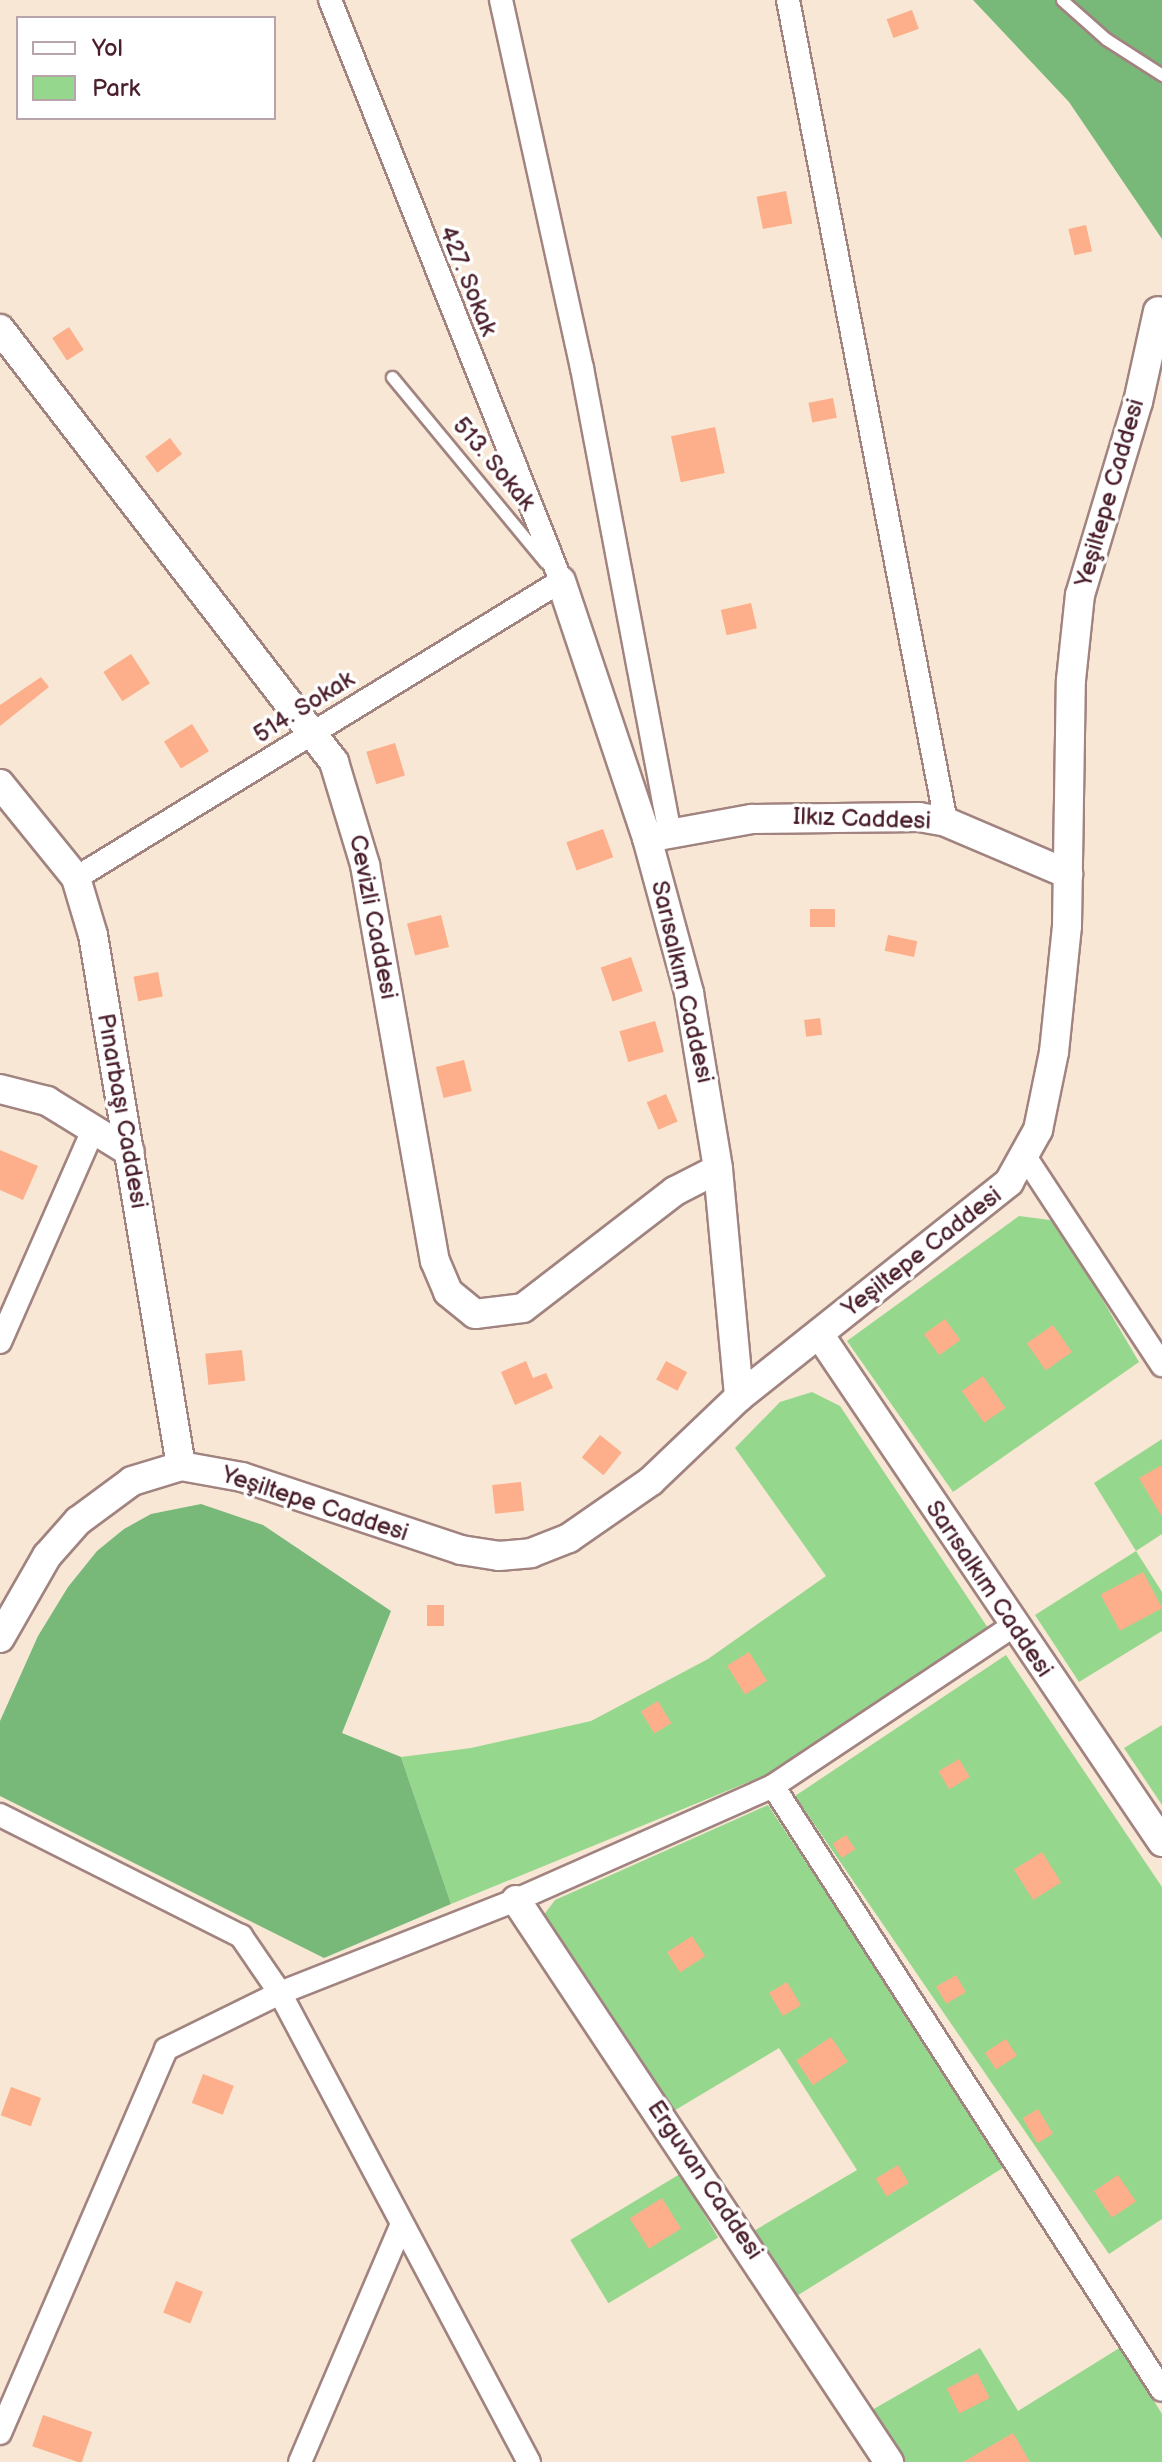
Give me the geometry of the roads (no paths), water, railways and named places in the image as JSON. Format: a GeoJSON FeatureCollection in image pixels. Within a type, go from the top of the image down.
{"type":"FeatureCollection","features":[{"type":"Feature","properties":{"kind":"street","name":"427. Sokak"},"geometry":{"type":"LineString","coordinates":[[330,0],[561,581]]}},
{"type":"Feature","properties":{"kind":"street"},"geometry":{"type":"LineString","coordinates":[[501,0],[582,368],[658,836]]}},
{"type":"Feature","properties":{"kind":"street"},"geometry":{"type":"LineString","coordinates":[[788,0],[946,822]]}},
{"type":"Feature","properties":{"kind":"street","name":"Yeşiltepe Caddesi"},"geometry":{"type":"LineString","coordinates":[[181,1466],[242,1477],[461,1550],[499,1556],[531,1553],[611,1514],[739,1397],[988,1203],[1026,1158],[1038,1130],[1054,1052],[1068,874],[1075,625],[1092,544],[1138,402],[1160,304]]}},
{"type":"Feature","properties":{"kind":"street","name":"Cevizli Caddesi"},"geometry":{"type":"LineString","coordinates":[[0,329],[315,731],[334,762],[353,814],[435,1261],[448,1292],[475,1314],[505,1314],[523,1308],[675,1191],[718,1169]]}},
{"type":"Feature","properties":{"kind":"street","name":"514. Sokak"},"geometry":{"type":"LineString","coordinates":[[76,878],[561,581]]}},
{"type":"Feature","properties":{"kind":"street","name":"Sarısalkım Caddesi"},"geometry":{"type":"LineString","coordinates":[[561,581],[658,836],[692,1007],[718,1169],[739,1397]]}},
{"type":"Feature","properties":{"kind":"street","name":"Pınarbaşı Caddesi"},"geometry":{"type":"LineString","coordinates":[[0,784],[76,878],[93,935],[181,1466]]}},
{"type":"Feature","properties":{"kind":"street","name":"Ilkız Caddesi"},"geometry":{"type":"LineString","coordinates":[[658,836],[752,819],[842,814],[946,822],[1068,874]]}},
{"type":"Feature","properties":{"kind":"street"},"geometry":{"type":"LineString","coordinates":[[0,1089],[47,1101],[130,1152]]}},
{"type":"Feature","properties":{"kind":"street"},"geometry":{"type":"LineString","coordinates":[[0,1342],[94,1128]]}},
{"type":"Feature","properties":{"kind":"street"},"geometry":{"type":"LineString","coordinates":[[1026,1158],[1162,1365]]}},
{"type":"Feature","properties":{"kind":"street","name":"Sarısalkım Caddesi"},"geometry":{"type":"LineString","coordinates":[[819,1334],[1013,1626],[1162,1842]]}},
{"type":"Feature","properties":{"kind":"street"},"geometry":{"type":"LineString","coordinates":[[0,1638],[47,1556],[78,1521],[132,1481],[181,1466]]}},
{"type":"Feature","properties":{"kind":"street"},"geometry":{"type":"LineString","coordinates":[[0,2433],[166,2049],[280,1993],[516,1900],[773,1786],[1013,1626]]}},
{"type":"Feature","properties":{"kind":"street"},"geometry":{"type":"LineString","coordinates":[[773,1786],[1162,2390]]}},
{"type":"Feature","properties":{"kind":"street"},"geometry":{"type":"LineString","coordinates":[[0,1815],[241,1936],[280,1993],[529,2462]]}},
{"type":"Feature","properties":{"kind":"street","name":"Erguvan Caddesi"},"geometry":{"type":"LineString","coordinates":[[516,1900],[889,2462]]}},
{"type":"Feature","properties":{"kind":"street"},"geometry":{"type":"LineString","coordinates":[[300,2462],[402,2224]]}},
{"type":"Feature","properties":{"kind":"lane"},"geometry":{"type":"LineString","coordinates":[[1062,0],[1106,39],[1162,75]]}},
{"type":"Feature","properties":{"kind":"lane","name":"513. Sokak"},"geometry":{"type":"LineString","coordinates":[[392,377],[561,581]]}}]}
